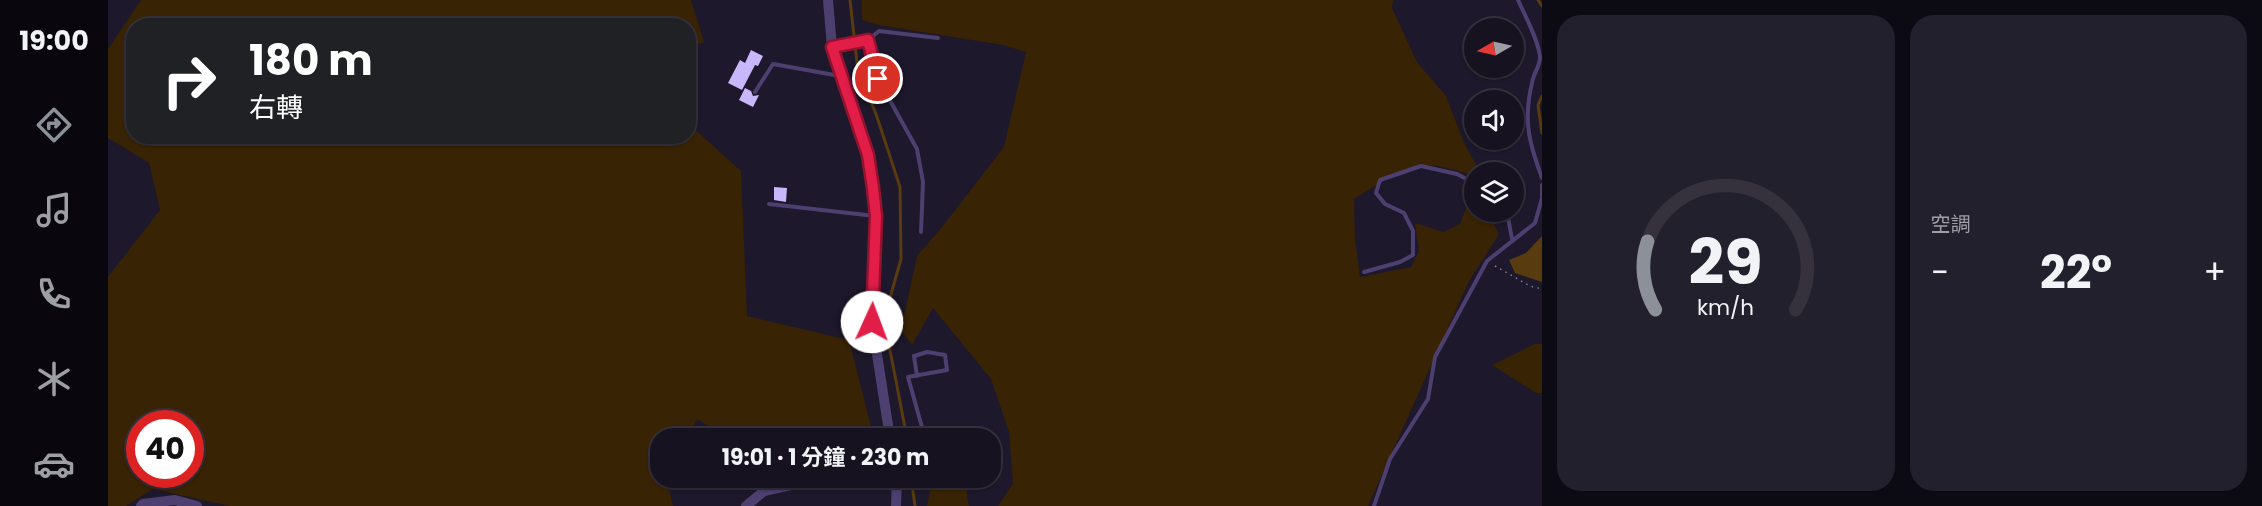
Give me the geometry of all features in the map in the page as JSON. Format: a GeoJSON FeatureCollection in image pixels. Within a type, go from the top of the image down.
{"type":"FeatureCollection","features":[{"type":"Feature","properties":{"kind":"street"},"geometry":{"type":"LineString","coordinates":[[828,0],[832,47],[868,155],[876,216],[872,322],[888,428]]}},
{"type":"Feature","properties":{"kind":"street"},"geometry":{"type":"LineString","coordinates":[[746,506],[764,492],[781,488]]}},
{"type":"Feature","properties":{"kind":"street"},"geometry":{"type":"LineString","coordinates":[[896,506],[897,488]]}},
{"type":"Feature","properties":{"kind":"street"},"geometry":{"type":"LineString","coordinates":[[141,506],[175,500],[197,506]]}},
{"type":"Feature","properties":{"kind":"lane"},"geometry":{"type":"LineString","coordinates":[[1518,0],[1533,34],[1540,59],[1532,81],[1527,120],[1530,143],[1542,178]]}},
{"type":"Feature","properties":{"kind":"lane"},"geometry":{"type":"LineString","coordinates":[[832,47],[868,40],[879,31],[938,38]]}},
{"type":"Feature","properties":{"kind":"lane"},"geometry":{"type":"LineString","coordinates":[[868,40],[878,79],[917,149],[923,182],[921,232]]}},
{"type":"Feature","properties":{"kind":"lane"},"geometry":{"type":"LineString","coordinates":[[755,92],[773,63],[841,76]]}},
{"type":"Feature","properties":{"kind":"lane"},"geometry":{"type":"LineString","coordinates":[[1364,272],[1400,262],[1413,255],[1413,231],[1404,213],[1384,204],[1376,193],[1380,180],[1421,166],[1464,178]]}},
{"type":"Feature","properties":{"kind":"lane"},"geometry":{"type":"LineString","coordinates":[[1374,506],[1390,459],[1428,399],[1435,357],[1487,261],[1536,223],[1542,198],[1542,185]]}},
{"type":"Feature","properties":{"kind":"lane"},"geometry":{"type":"LineString","coordinates":[[769,204],[876,216]]}},
{"type":"Feature","properties":{"kind":"lane"},"geometry":{"type":"LineString","coordinates":[[1509,222],[1512,240]]}},
{"type":"Feature","properties":{"kind":"lane"},"geometry":{"type":"LineString","coordinates":[[917,376],[914,356],[927,352],[945,355],[947,370],[917,376],[908,377],[922,428]]}},
{"type":"Feature","properties":{"kind":"path"},"geometry":{"type":"LineString","coordinates":[[1524,41],[1533,34]]}},
{"type":"Feature","properties":{"kind":"path"},"geometry":{"type":"LineString","coordinates":[[1487,261],[1530,286],[1542,289]]}},
{"type":"Feature","properties":{"kind":"shaded area"},"geometry":{"type":"Polygon","coordinates":[[[141,0],[691,0],[704,42],[696,45],[696,18],[129,18],[141,0]]]}},
{"type":"Feature","properties":{"kind":"shaded area"},"geometry":{"type":"Polygon","coordinates":[[[862,0],[1393,0],[1392,8],[1417,62],[1446,96],[1464,143],[1464,150],[1468,150],[1474,162],[1464,162],[1464,173],[1437,166],[1418,166],[1389,178],[1354,199],[1355,239],[1360,277],[1411,267],[1419,251],[1415,223],[1443,232],[1460,224],[1464,214],[1464,222],[1492,222],[1499,234],[1469,281],[1368,506],[998,506],[1013,483],[1009,432],[991,379],[933,308],[912,345],[901,330],[917,256],[1004,147],[1026,52],[1003,45],[878,25],[862,20],[862,0]]]}},
{"type":"Feature","properties":{"kind":"shaded area"},"geometry":{"type":"Polygon","coordinates":[[[126,22],[126,144],[696,144],[696,130],[741,171],[747,316],[849,340],[871,428],[712,428],[697,419],[693,428],[650,428],[650,488],[668,488],[673,506],[230,506],[153,489],[126,506],[108,506],[108,277],[160,210],[149,163],[108,138],[108,49],[126,22]]]}},
{"type":"Feature","properties":{"kind":"shaded area"},"geometry":{"type":"Polygon","coordinates":[[[1542,236],[1542,282],[1515,273],[1509,260],[1526,253],[1542,236]]]}},
{"type":"Feature","properties":{"kind":"shaded area"},"geometry":{"type":"Polygon","coordinates":[[[1535,344],[1542,344],[1542,393],[1536,393],[1492,365],[1535,344]]]}},
{"type":"Feature","properties":{"kind":"shaded area"},"geometry":{"type":"Polygon","coordinates":[[[930,488],[966,488],[969,506],[927,506],[930,488]]]}},
{"type":"Feature","properties":{"kind":"building"},"geometry":{"type":"Polygon","coordinates":[[[751,50],[763,56],[758,66],[755,65],[742,90],[728,83],[740,60],[745,63],[751,50]]]}},
{"type":"Feature","properties":{"kind":"building"},"geometry":{"type":"Polygon","coordinates":[[[745,88],[751,91],[753,96],[759,95],[753,107],[739,100],[745,88]]]}},
{"type":"Feature","properties":{"kind":"building"},"geometry":{"type":"Polygon","coordinates":[[[774,187],[787,188],[786,202],[774,200],[774,187]]]}},
{"type":"Feature","properties":{"kind":"waterway"},"geometry":{"type":"LineString","coordinates":[[850,0],[858,71],[876,114],[900,187],[901,259],[884,319],[905,428]]}},
{"type":"Feature","properties":{"kind":"waterway"},"geometry":{"type":"LineString","coordinates":[[1538,0],[1542,6]]}},
{"type":"Feature","properties":{"kind":"waterway"},"geometry":{"type":"LineString","coordinates":[[1542,96],[1538,105],[1542,133]]}},
{"type":"Feature","properties":{"kind":"waterway"},"geometry":{"type":"LineString","coordinates":[[913,488],[915,506]]}},
{"type":"Feature","properties":{"kind":"route"},"geometry":{"type":"LineString","coordinates":[[872,322],[876,216],[873,188],[868,155],[832,47],[868,40],[878,79]]}}]}
